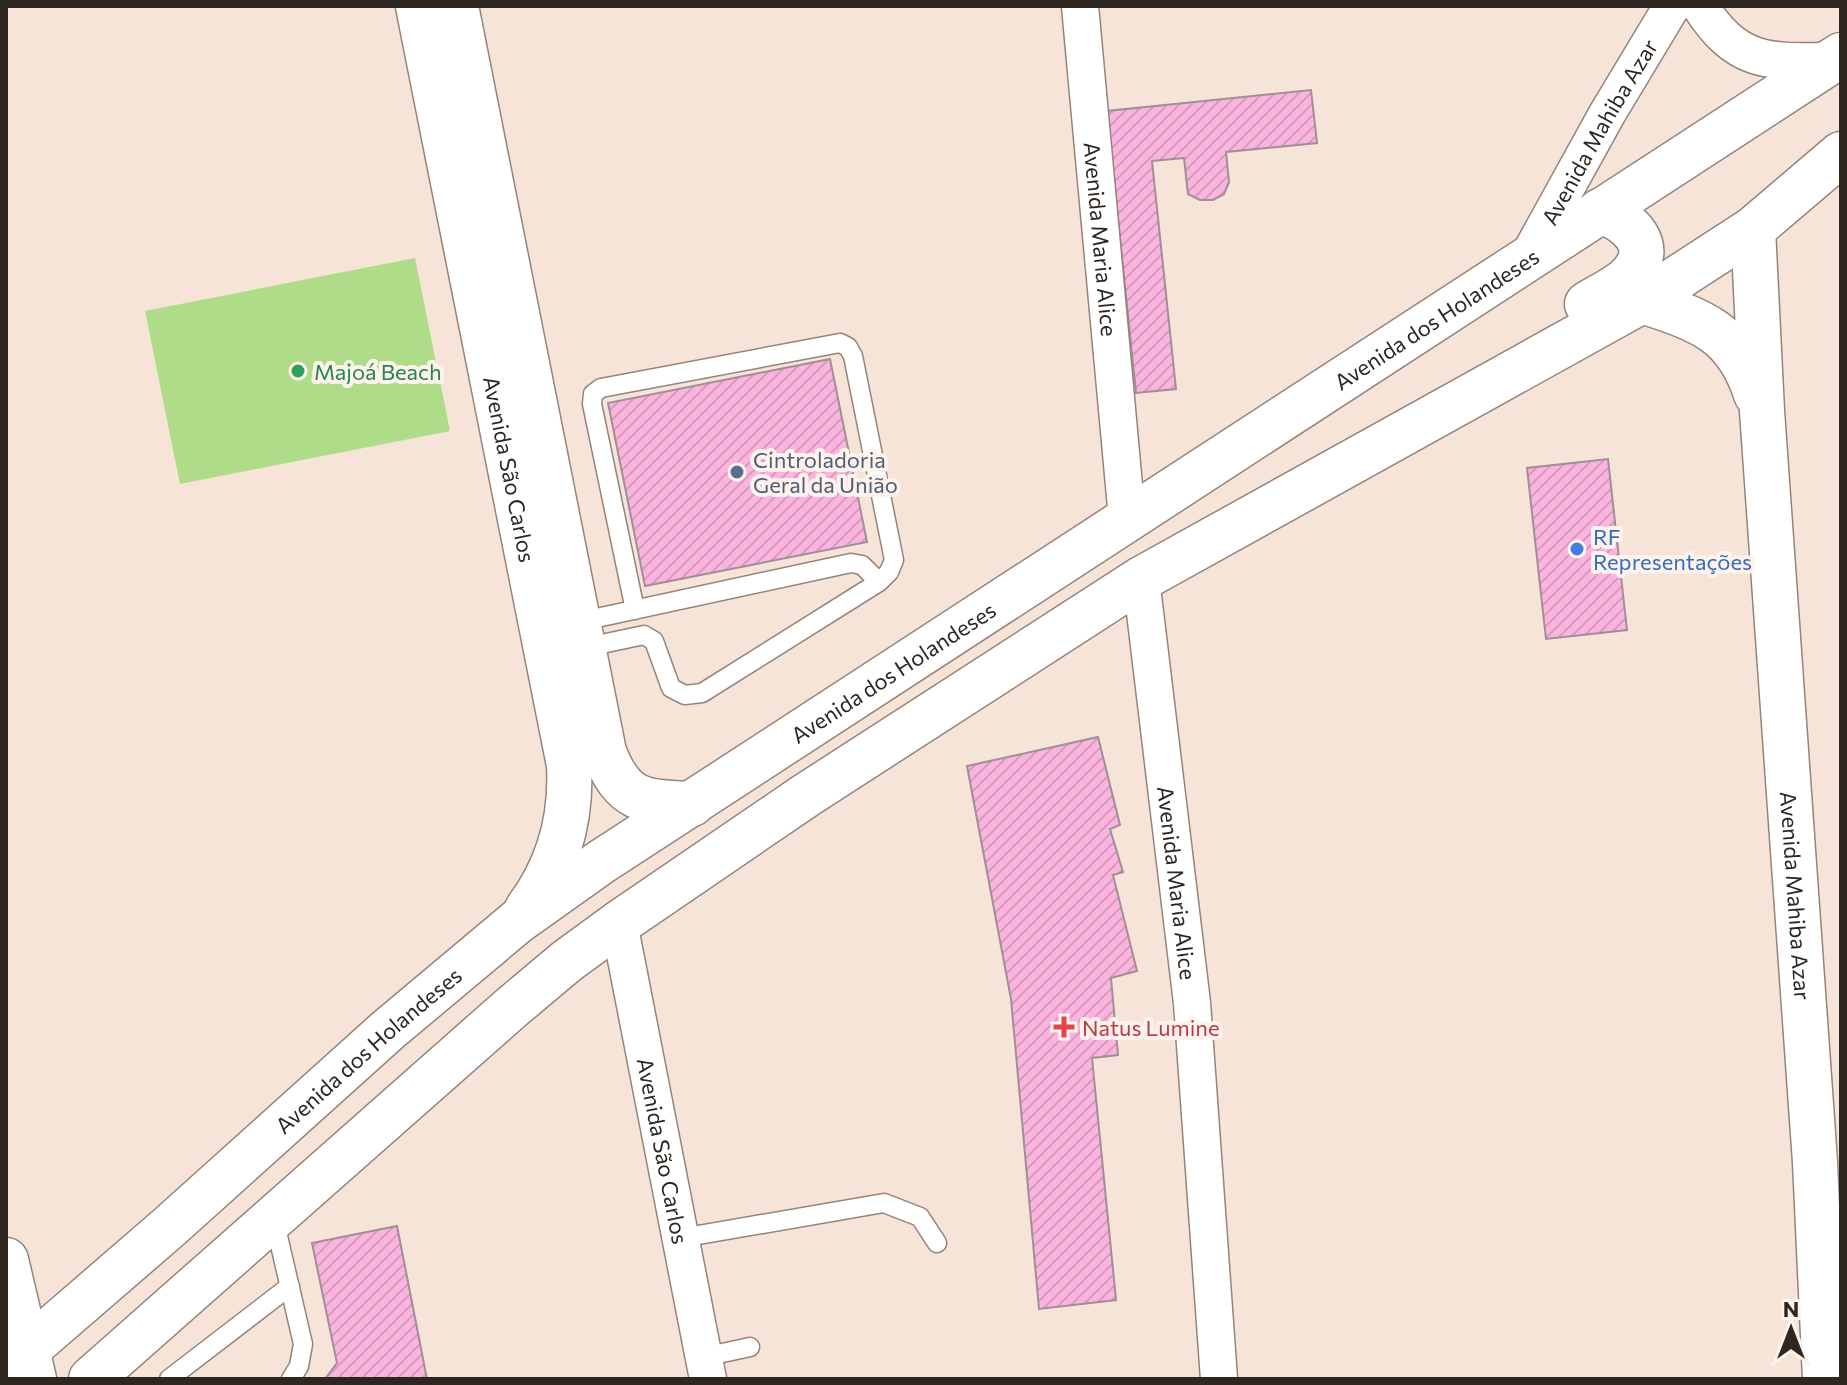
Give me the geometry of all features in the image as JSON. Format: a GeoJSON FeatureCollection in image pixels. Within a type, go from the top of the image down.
{"type":"FeatureCollection","features":[{"type":"Feature","properties":{"kind":"main road","name":"Avenida São Carlos"},"geometry":{"type":"LineString","coordinates":[[418,6],[569,765],[568,806],[555,862],[545,884],[518,921]]}},
{"type":"Feature","properties":{"kind":"main road","name":"Avenida São Carlos"},"geometry":{"type":"LineString","coordinates":[[456,6],[604,752],[618,780],[635,798],[649,802],[692,804]]}},
{"type":"Feature","properties":{"kind":"main road","name":"Avenida dos Holandeses"},"geometry":{"type":"LineString","coordinates":[[22,1365],[168,1228],[388,1030],[518,921],[601,862],[1836,58]]}},
{"type":"Feature","properties":{"kind":"main road"},"geometry":{"type":"LineString","coordinates":[[6,1260],[22,1365],[65,1366],[100,1372],[511,1008],[619,923],[818,788],[1141,579],[1642,301],[1753,229],[1841,154]]}},
{"type":"Feature","properties":{"kind":"main road"},"geometry":{"type":"LineString","coordinates":[[1339,469],[1412,409],[1622,282],[1633,272],[1641,251],[1635,233],[1622,219],[1600,211]]}},
{"type":"Feature","properties":{"kind":"main road","name":"Avenida Mahiba Azar"},"geometry":{"type":"LineString","coordinates":[[1753,229],[1762,411],[1830,1361]]}},
{"type":"Feature","properties":{"kind":"main road","name":"Avenida Mahiba Azar"},"geometry":{"type":"LineString","coordinates":[[1642,301],[1693,318],[1718,333],[1747,368],[1762,411]]}},
{"type":"Feature","properties":{"kind":"street","name":"Avenida Maria Alice"},"geometry":{"type":"LineString","coordinates":[[1080,6],[1127,518]]}},
{"type":"Feature","properties":{"kind":"street","name":"Avenida Mahiba Azar"},"geometry":{"type":"LineString","coordinates":[[1528,257],[1607,114],[1672,6]]}},
{"type":"Feature","properties":{"kind":"street"},"geometry":{"type":"LineString","coordinates":[[1700,6],[1723,35],[1751,56],[1778,61],[1836,58]]}},
{"type":"Feature","properties":{"kind":"street","name":"Avenida Maria Alice"},"geometry":{"type":"LineString","coordinates":[[1141,579],[1192,1003],[1219,1379]]}},
{"type":"Feature","properties":{"kind":"street","name":"Avenida São Carlos"},"geometry":{"type":"LineString","coordinates":[[619,923],[706,1368]]}},
{"type":"Feature","properties":{"kind":"lane"},"geometry":{"type":"LineString","coordinates":[[580,635],[644,635],[654,641],[671,688],[685,695],[702,693],[879,582],[889,572],[894,560],[853,356],[848,347],[840,343],[601,388],[593,394],[592,404],[635,610]]}},
{"type":"Feature","properties":{"kind":"lane"},"geometry":{"type":"LineString","coordinates":[[580,635],[635,610],[851,563],[862,565],[879,582]]}},
{"type":"Feature","properties":{"kind":"lane"},"geometry":{"type":"LineString","coordinates":[[681,1238],[884,1203],[920,1217],[937,1243]]}},
{"type":"Feature","properties":{"kind":"lane"},"geometry":{"type":"LineString","coordinates":[[273,1216],[303,1344],[299,1366],[291,1379]]}},
{"type":"Feature","properties":{"kind":"lane"},"geometry":{"type":"LineString","coordinates":[[169,1379],[290,1286]]}},
{"type":"Feature","properties":{"kind":"lane"},"geometry":{"type":"LineString","coordinates":[[706,1368],[750,1347]]}},
{"type":"Feature","properties":{"kind":"green space","name":"Majoá Beach"},"geometry":{"type":"Polygon","coordinates":[[[415,258],[450,431],[180,484],[145,311],[415,258]]]}},
{"type":"Feature","properties":{"kind":"building"},"geometry":{"type":"Polygon","coordinates":[[[1311,90],[1317,143],[1226,152],[1229,182],[1224,194],[1213,200],[1200,200],[1188,194],[1184,158],[1152,161],[1176,389],[1136,393],[1107,111],[1311,90]]]}},
{"type":"Feature","properties":{"kind":"building","name":"Cintroladoria Geral da União"},"geometry":{"type":"Polygon","coordinates":[[[830,359],[867,542],[645,586],[608,403],[830,359]]]}},
{"type":"Feature","properties":{"kind":"building","name":"RF Representações"},"geometry":{"type":"Polygon","coordinates":[[[1608,459],[1627,630],[1546,639],[1527,468],[1608,459]]]}},
{"type":"Feature","properties":{"kind":"building","name":"Natus Lumine"},"geometry":{"type":"Polygon","coordinates":[[[1098,737],[1120,825],[1110,829],[1123,872],[1113,875],[1137,971],[1111,978],[1118,1055],[1092,1058],[1116,1300],[1039,1309],[1011,999],[967,766],[1098,737]]]}},
{"type":"Feature","properties":{"kind":"building"},"geometry":{"type":"Polygon","coordinates":[[[397,1226],[427,1379],[325,1379],[337,1363],[312,1243],[397,1226]]]}},
{"type":"Feature","properties":{"kind":"place","name":"Majoá Beach"},"geometry":{"type":"Point","coordinates":[298,371]}},
{"type":"Feature","properties":{"kind":"place","name":"Cintroladoria Geral da União"},"geometry":{"type":"Point","coordinates":[737,472]}},
{"type":"Feature","properties":{"kind":"place","name":"RF Representações"},"geometry":{"type":"Point","coordinates":[1577,549]}},
{"type":"Feature","properties":{"kind":"place","name":"Natus Lumine"},"geometry":{"type":"Point","coordinates":[1064,1027]}}]}
